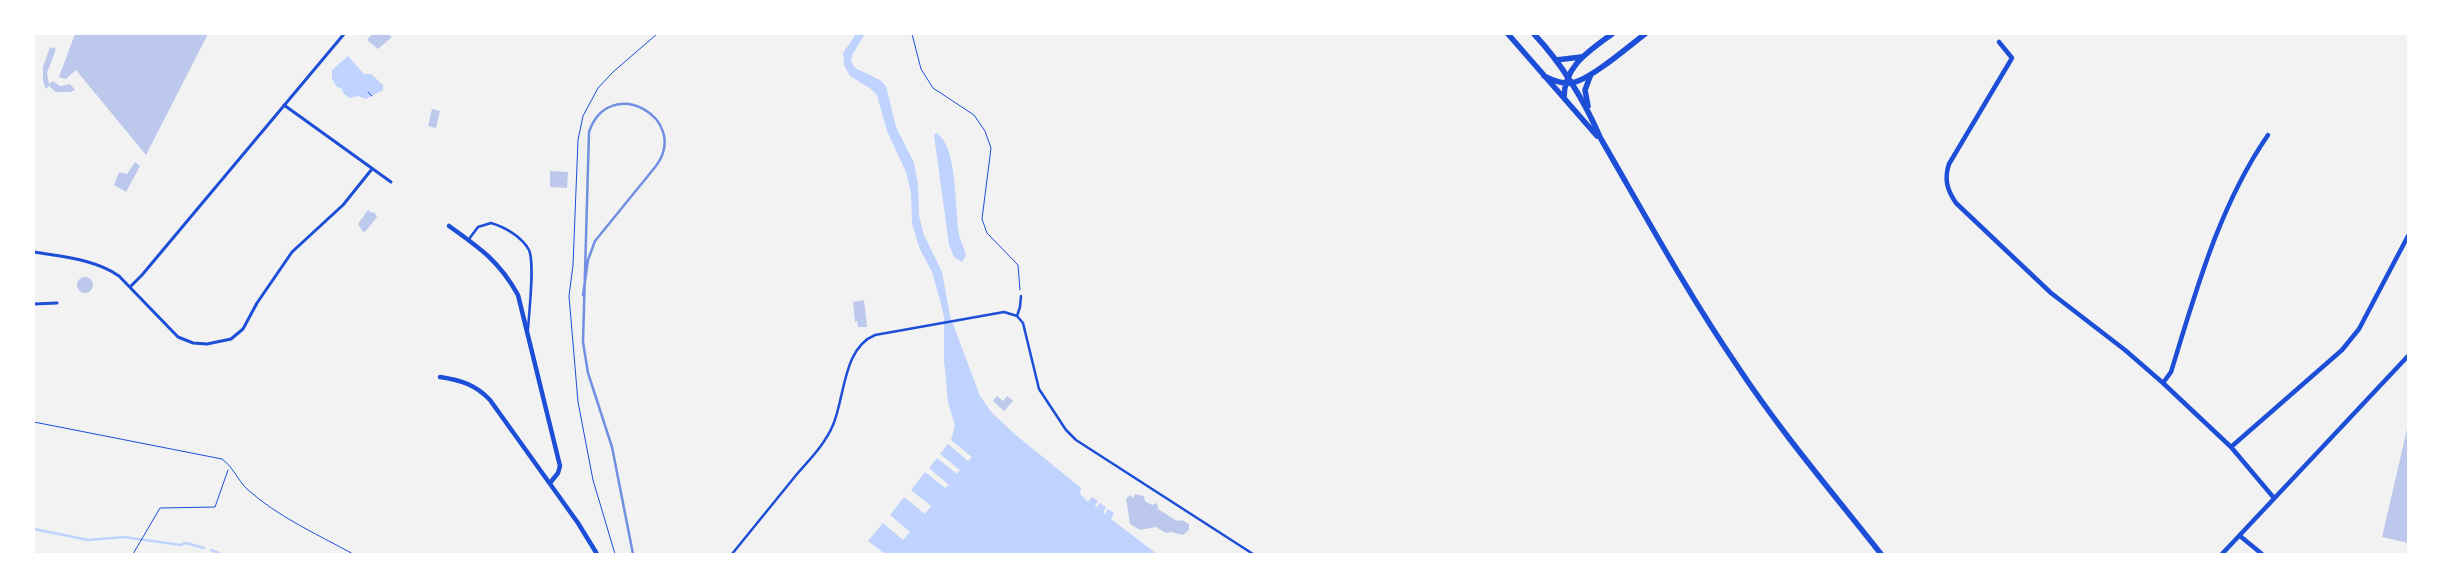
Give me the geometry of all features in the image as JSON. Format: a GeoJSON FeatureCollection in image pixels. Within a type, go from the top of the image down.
{"type":"FeatureCollection","features":[{"type":"Feature","properties":{"kind":"street"},"geometry":{"type":"LineString","coordinates":[[130,287],[344,34]]}},
{"type":"Feature","properties":{"kind":"street"},"geometry":{"type":"LineString","coordinates":[[1508,34],[1601,140]]}},
{"type":"Feature","properties":{"kind":"street"},"geometry":{"type":"LineString","coordinates":[[1534,34],[1556,60],[1589,111]]}},
{"type":"Feature","properties":{"kind":"street"},"geometry":{"type":"LineString","coordinates":[[1538,34],[1541,41]]}},
{"type":"Feature","properties":{"kind":"street"},"geometry":{"type":"LineString","coordinates":[[1564,99],[1568,81],[1580,57],[1612,34]]}},
{"type":"Feature","properties":{"kind":"street"},"geometry":{"type":"LineString","coordinates":[[1646,34],[1592,73],[1587,79],[1585,90],[1589,111],[1601,140],[1736,365],[1777,422],[1881,554]]}},
{"type":"Feature","properties":{"kind":"street"},"geometry":{"type":"LineString","coordinates":[[1999,42],[2012,58],[1949,164],[1946,174],[1950,194],[1956,203],[2051,293],[2125,350],[2232,447],[2274,498]]}},
{"type":"Feature","properties":{"kind":"street"},"geometry":{"type":"LineString","coordinates":[[1556,60],[1580,57]]}},
{"type":"Feature","properties":{"kind":"street"},"geometry":{"type":"LineString","coordinates":[[1542,75],[1568,81],[1592,73]]}},
{"type":"Feature","properties":{"kind":"street"},"geometry":{"type":"LineString","coordinates":[[284,105],[391,182]]}},
{"type":"Feature","properties":{"kind":"street"},"geometry":{"type":"LineString","coordinates":[[2163,383],[2171,372],[2207,258],[2220,224],[2268,135]]}},
{"type":"Feature","properties":{"kind":"street"},"geometry":{"type":"LineString","coordinates":[[34,252],[103,266],[119,276],[178,338],[193,343],[207,344],[231,339],[243,329],[257,303],[292,252],[343,206],[372,169]]}},
{"type":"Feature","properties":{"kind":"street"},"geometry":{"type":"LineString","coordinates":[[449,226],[490,256],[506,274],[518,295],[560,466],[558,473],[550,483]]}},
{"type":"Feature","properties":{"kind":"street"},"geometry":{"type":"LineString","coordinates":[[2232,447],[2330,362],[2359,329],[2408,236]]}},
{"type":"Feature","properties":{"kind":"street"},"geometry":{"type":"LineString","coordinates":[[34,304],[57,303]]}},
{"type":"Feature","properties":{"kind":"street"},"geometry":{"type":"LineString","coordinates":[[2222,554],[2408,356]]}},
{"type":"Feature","properties":{"kind":"street"},"geometry":{"type":"LineString","coordinates":[[440,377],[464,382],[485,394],[550,483],[597,554]]}},
{"type":"Feature","properties":{"kind":"street"},"geometry":{"type":"LineString","coordinates":[[2240,536],[2262,554]]}},
{"type":"Feature","properties":{"kind":"lane"},"geometry":{"type":"LineString","coordinates":[[469,240],[478,227],[491,223],[511,232],[529,250],[531,266],[528,333]]}},
{"type":"Feature","properties":{"kind":"lane"},"geometry":{"type":"LineString","coordinates":[[1017,316],[1021,296]]}},
{"type":"Feature","properties":{"kind":"lane"},"geometry":{"type":"LineString","coordinates":[[732,554],[826,438],[833,424],[852,358],[858,347],[875,335],[1004,312],[1017,316],[1025,327],[1039,389],[1066,430],[1088,448],[1253,554]]}},
{"type":"Feature","properties":{"kind":"path"},"geometry":{"type":"LineString","coordinates":[[615,554],[593,480],[578,402],[569,296],[573,265],[578,140],[584,116],[598,88],[613,72],[657,34]]}},
{"type":"Feature","properties":{"kind":"path"},"geometry":{"type":"LineString","coordinates":[[912,34],[921,69],[933,88],[974,115],[985,131],[991,148],[982,219],[987,233],[1018,265],[1021,296]]}},
{"type":"Feature","properties":{"kind":"path"},"geometry":{"type":"LineString","coordinates":[[368,92],[372,96]]}},
{"type":"Feature","properties":{"kind":"path"},"geometry":{"type":"LineString","coordinates":[[34,422],[222,459],[231,466],[246,488],[289,520],[353,554]]}},
{"type":"Feature","properties":{"kind":"path"},"geometry":{"type":"LineString","coordinates":[[133,554],[160,508],[215,507],[228,470]]}},
{"type":"Feature","properties":{"kind":"water"},"geometry":{"type":"Polygon","coordinates":[[[856,34],[865,34],[852,55],[851,61],[855,68],[880,80],[886,86],[896,127],[914,163],[918,185],[919,216],[924,235],[942,272],[950,316],[980,396],[992,413],[1017,436],[1081,488],[1080,494],[1088,502],[1092,497],[1098,501],[1095,506],[1096,508],[1100,503],[1106,507],[1103,513],[1105,514],[1108,509],[1114,513],[1111,519],[1157,554],[885,554],[868,541],[883,523],[903,540],[910,532],[890,515],[904,497],[925,514],[931,506],[911,490],[925,472],[945,488],[949,485],[929,468],[937,458],[957,474],[960,470],[940,454],[948,444],[968,461],[972,457],[951,440],[955,426],[948,402],[944,360],[944,317],[932,272],[919,247],[912,224],[911,193],[906,172],[887,131],[877,95],[850,76],[844,65],[843,53],[856,34]]]}},
{"type":"Feature","properties":{"kind":"water"},"geometry":{"type":"Polygon","coordinates":[[[348,56],[364,74],[371,74],[383,85],[383,90],[366,99],[358,96],[350,98],[344,94],[332,79],[332,70],[348,56]]]}},
{"type":"Feature","properties":{"kind":"water"},"geometry":{"type":"Polygon","coordinates":[[[936,133],[943,140],[949,151],[952,165],[958,227],[966,256],[962,262],[954,257],[949,245],[934,135],[936,133]]]}},
{"type":"Feature","properties":{"kind":"building"},"geometry":{"type":"Polygon","coordinates":[[[75,34],[208,34],[146,155],[76,70],[66,79],[59,77],[75,34]]]}},
{"type":"Feature","properties":{"kind":"building"},"geometry":{"type":"Polygon","coordinates":[[[372,34],[392,34],[390,36],[392,37],[378,49],[367,40],[372,34]]]}},
{"type":"Feature","properties":{"kind":"building"},"geometry":{"type":"Polygon","coordinates":[[[50,47],[56,49],[47,73],[49,84],[53,81],[60,86],[70,84],[75,90],[56,92],[49,86],[46,89],[43,81],[43,67],[50,47]]]}},
{"type":"Feature","properties":{"kind":"building"},"geometry":{"type":"Polygon","coordinates":[[[432,109],[440,111],[436,128],[428,126],[432,109]]]}},
{"type":"Feature","properties":{"kind":"building"},"geometry":{"type":"Polygon","coordinates":[[[135,162],[140,166],[126,192],[114,185],[119,172],[127,174],[135,162]]]}},
{"type":"Feature","properties":{"kind":"building"},"geometry":{"type":"Polygon","coordinates":[[[550,171],[568,172],[567,188],[550,187],[550,171]]]}},
{"type":"Feature","properties":{"kind":"building"},"geometry":{"type":"Polygon","coordinates":[[[368,210],[372,213],[374,212],[377,217],[366,231],[363,232],[358,224],[368,210]]]}},
{"type":"Feature","properties":{"kind":"building"},"geometry":{"type":"Polygon","coordinates":[[[82,277],[88,277],[93,282],[91,291],[82,293],[77,288],[77,282],[82,277]]]}},
{"type":"Feature","properties":{"kind":"building"},"geometry":{"type":"Polygon","coordinates":[[[864,300],[867,327],[858,327],[857,321],[855,322],[853,302],[864,300]]]}},
{"type":"Feature","properties":{"kind":"building"},"geometry":{"type":"Polygon","coordinates":[[[997,396],[1003,401],[1007,396],[1013,401],[1004,411],[993,401],[997,396]]]}},
{"type":"Feature","properties":{"kind":"building"},"geometry":{"type":"Polygon","coordinates":[[[2408,429],[2408,543],[2382,537],[2408,429]]]}},
{"type":"Feature","properties":{"kind":"building"},"geometry":{"type":"Polygon","coordinates":[[[1135,494],[1144,496],[1145,501],[1152,505],[1157,503],[1158,509],[1177,521],[1182,520],[1189,524],[1189,530],[1183,535],[1171,532],[1166,533],[1156,527],[1140,530],[1130,524],[1126,499],[1130,495],[1133,498],[1135,494]]]}},
{"type":"Feature","properties":{"kind":"waterway"},"geometry":{"type":"LineString","coordinates":[[34,529],[88,540],[124,537],[180,545],[186,543],[204,548]]}},
{"type":"Feature","properties":{"kind":"waterway"},"geometry":{"type":"LineString","coordinates":[[211,550],[221,554]]}},
{"type":"Feature","properties":{"kind":"railway"},"geometry":{"type":"LineString","coordinates":[[583,295],[588,260],[595,241],[656,166],[664,148],[663,132],[655,119],[643,109],[628,104],[613,106],[599,115],[589,132],[583,342],[588,373],[612,447],[633,554]]}}]}
